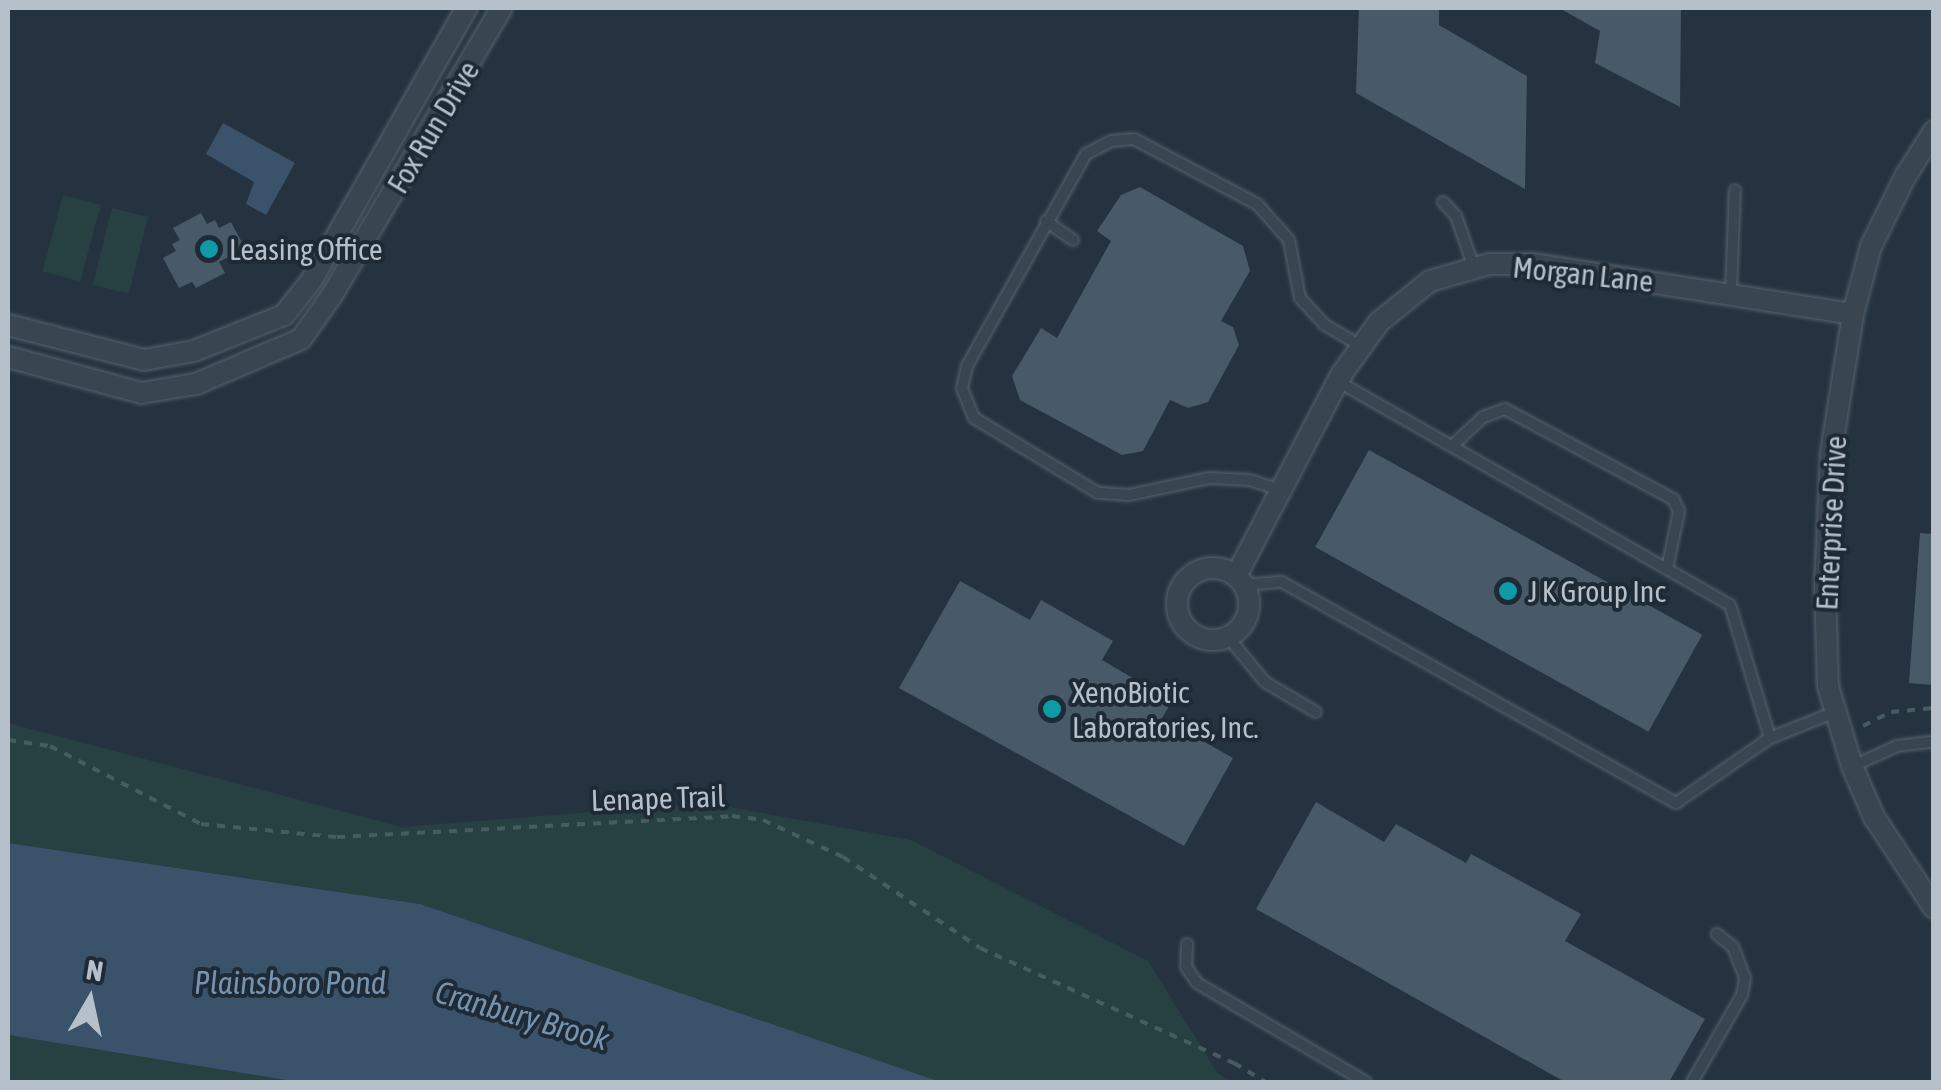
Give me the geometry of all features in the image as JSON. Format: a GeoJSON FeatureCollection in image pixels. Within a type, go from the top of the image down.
{"type":"FeatureCollection","features":[{"type":"Feature","properties":{"kind":"street","name":"Fox Run Drive"},"geometry":{"type":"LineString","coordinates":[[8,325],[144,360],[194,351],[284,315],[311,281],[467,8]]}},
{"type":"Feature","properties":{"kind":"street","name":"Fox Run Drive"},"geometry":{"type":"LineString","coordinates":[[8,358],[142,393],[196,384],[300,338],[332,296],[502,8]]}},
{"type":"Feature","properties":{"kind":"street","name":"Enterprise Drive"},"geometry":{"type":"LineString","coordinates":[[1934,131],[1905,176],[1871,246],[1853,314],[1831,452],[1826,567],[1828,686],[1852,766],[1874,816],[1934,908]]}},
{"type":"Feature","properties":{"kind":"street","name":"Morgan Lane"},"geometry":{"type":"LineString","coordinates":[[1240,580],[1280,490],[1338,382],[1379,322],[1430,281],[1475,269],[1533,264],[1853,314]]}},
{"type":"Feature","properties":{"kind":"street"},"geometry":{"type":"LineString","coordinates":[[1223,569],[1240,580],[1247,616],[1228,637],[1216,640],[1195,636],[1185,628],[1176,606],[1183,582],[1200,570],[1223,569]]}},
{"type":"Feature","properties":{"kind":"lane"},"geometry":{"type":"LineString","coordinates":[[1280,490],[1250,480],[1208,478],[1129,495],[1098,493],[974,418],[962,388],[967,366],[1086,154],[1111,140],[1134,139],[1256,204],[1288,240],[1300,298],[1324,325],[1362,346]]}},
{"type":"Feature","properties":{"kind":"lane"},"geometry":{"type":"LineString","coordinates":[[1731,292],[1735,190]]}},
{"type":"Feature","properties":{"kind":"lane"},"geometry":{"type":"LineString","coordinates":[[1443,202],[1456,216],[1475,269]]}},
{"type":"Feature","properties":{"kind":"lane"},"geometry":{"type":"LineString","coordinates":[[1046,221],[1073,240]]}},
{"type":"Feature","properties":{"kind":"lane"},"geometry":{"type":"LineString","coordinates":[[1338,382],[1730,605],[1770,738]]}},
{"type":"Feature","properties":{"kind":"lane"},"geometry":{"type":"LineString","coordinates":[[1452,446],[1483,418],[1505,409],[1673,499],[1679,511],[1667,569]]}},
{"type":"Feature","properties":{"kind":"lane"},"geometry":{"type":"LineString","coordinates":[[1240,580],[1282,582],[1676,803],[1770,738],[1836,712]]}},
{"type":"Feature","properties":{"kind":"lane"},"geometry":{"type":"LineString","coordinates":[[1228,637],[1265,682],[1316,712]]}},
{"type":"Feature","properties":{"kind":"lane"},"geometry":{"type":"LineString","coordinates":[[1852,766],[1897,746],[1932,742]]}},
{"type":"Feature","properties":{"kind":"lane"},"geometry":{"type":"LineString","coordinates":[[1692,1082],[1742,994],[1744,978],[1732,947],[1717,934]]}},
{"type":"Feature","properties":{"kind":"lane"},"geometry":{"type":"LineString","coordinates":[[1187,944],[1186,967],[1197,983],[1366,1082]]}},
{"type":"Feature","properties":{"kind":"path"},"geometry":{"type":"LineString","coordinates":[[1874,756],[1862,724],[1891,712],[1934,708]]}},
{"type":"Feature","properties":{"kind":"path","name":"Lenape Trail"},"geometry":{"type":"LineString","coordinates":[[8,740],[50,746],[200,824],[337,838],[713,817],[764,820],[842,858],[980,948],[1234,1063],[1266,1082]]}},
{"type":"Feature","properties":{"kind":"green space"},"geometry":{"type":"Polygon","coordinates":[[[63,195],[101,205],[80,281],[43,271],[63,195]]]}},
{"type":"Feature","properties":{"kind":"green space"},"geometry":{"type":"Polygon","coordinates":[[[112,208],[148,217],[129,294],[93,285],[112,208]]]}},
{"type":"Feature","properties":{"kind":"green space"},"geometry":{"type":"Polygon","coordinates":[[[8,723],[402,827],[707,803],[911,840],[1148,961],[1218,1074],[1234,1082],[941,1082],[420,904],[8,843],[8,723]]]}},
{"type":"Feature","properties":{"kind":"green space"},"geometry":{"type":"Polygon","coordinates":[[[8,1035],[298,1082],[8,1082],[8,1035]]]}},
{"type":"Feature","properties":{"kind":"water"},"geometry":{"type":"Polygon","coordinates":[[[223,123],[295,163],[266,215],[246,204],[254,182],[206,154],[223,123]]]}},
{"type":"Feature","properties":{"kind":"water","name":"Plainsboro Pond"},"geometry":{"type":"Polygon","coordinates":[[[8,843],[420,904],[941,1082],[298,1082],[8,1035],[8,843]]]}},
{"type":"Feature","properties":{"kind":"building"},"geometry":{"type":"Polygon","coordinates":[[[1359,8],[1439,8],[1439,25],[1527,76],[1525,189],[1356,93],[1359,8]]]}},
{"type":"Feature","properties":{"kind":"building"},"geometry":{"type":"Polygon","coordinates":[[[1559,8],[1681,8],[1680,107],[1595,63],[1600,31],[1559,8]]]}},
{"type":"Feature","properties":{"kind":"building"},"geometry":{"type":"Polygon","coordinates":[[[1140,187],[1243,246],[1250,271],[1221,321],[1233,327],[1239,345],[1208,402],[1188,408],[1170,400],[1143,451],[1122,455],[1020,400],[1012,376],[1041,328],[1057,338],[1111,241],[1097,231],[1121,195],[1140,187]]]}},
{"type":"Feature","properties":{"kind":"building","name":"Leasing Office"},"geometry":{"type":"Polygon","coordinates":[[[201,213],[207,224],[215,220],[219,228],[231,222],[245,248],[219,262],[225,273],[196,288],[192,282],[179,288],[163,258],[176,251],[172,244],[180,240],[173,228],[201,213]]]}},
{"type":"Feature","properties":{"kind":"building","name":"J K Group Inc"},"geometry":{"type":"Polygon","coordinates":[[[1369,450],[1702,635],[1648,732],[1315,547],[1369,450]]]}},
{"type":"Feature","properties":{"kind":"building"},"geometry":{"type":"Polygon","coordinates":[[[1920,533],[1934,534],[1934,685],[1909,683],[1920,533]]]}},
{"type":"Feature","properties":{"kind":"building","name":"XenoBiotic Laboratories, Inc."},"geometry":{"type":"Polygon","coordinates":[[[960,581],[1030,620],[1041,600],[1113,641],[1102,660],[1172,701],[1162,718],[1233,758],[1184,846],[899,688],[960,581]]]}},
{"type":"Feature","properties":{"kind":"building"},"geometry":{"type":"Polygon","coordinates":[[[1316,802],[1384,842],[1396,824],[1466,863],[1471,854],[1581,914],[1565,941],[1705,1019],[1669,1082],[1565,1082],[1256,909],[1316,802]]]}},
{"type":"Feature","properties":{"kind":"place","name":"Leasing Office"},"geometry":{"type":"Point","coordinates":[209,249]}},
{"type":"Feature","properties":{"kind":"place","name":"J K Group Inc"},"geometry":{"type":"Point","coordinates":[1508,591]}},
{"type":"Feature","properties":{"kind":"place","name":"XenoBiotic Laboratories, Inc."},"geometry":{"type":"Point","coordinates":[1052,709]}},
{"type":"Feature","properties":{"kind":"water label","name":"Cranbury Brook"},"geometry":{"type":"Point","coordinates":[522,1016]}}]}
